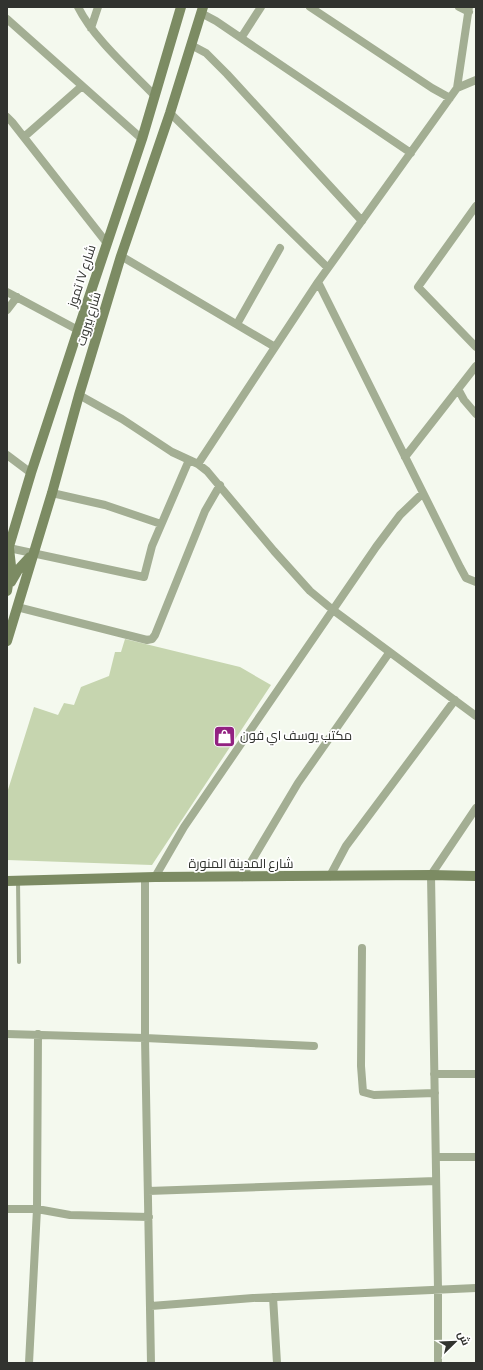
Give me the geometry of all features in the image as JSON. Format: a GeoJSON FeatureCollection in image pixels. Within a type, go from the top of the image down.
{"type":"FeatureCollection","features":[{"type":"Feature","properties":{"kind":"main road","name":"شارع ١٧ تموز"},"geometry":{"type":"LineString","coordinates":[[8,551],[10,531],[31,473],[106,242],[142,139],[181,7]]}},
{"type":"Feature","properties":{"kind":"main road","name":"شارع بيروت"},"geometry":{"type":"LineString","coordinates":[[7,641],[121,256],[170,113],[202,10]]}},
{"type":"Feature","properties":{"kind":"main road"},"geometry":{"type":"LineString","coordinates":[[8,551],[11,566],[8,587]]}},
{"type":"Feature","properties":{"kind":"main road"},"geometry":{"type":"LineString","coordinates":[[8,587],[18,570],[33,554]]}},
{"type":"Feature","properties":{"kind":"main road","name":"شارع المدينة المنورة"},"geometry":{"type":"LineString","coordinates":[[7,881],[330,876],[476,876]]}},
{"type":"Feature","properties":{"kind":"street"},"geometry":{"type":"LineString","coordinates":[[78,7],[91,28],[155,96]]}},
{"type":"Feature","properties":{"kind":"street"},"geometry":{"type":"LineString","coordinates":[[91,28],[98,7]]}},
{"type":"Feature","properties":{"kind":"street"},"geometry":{"type":"LineString","coordinates":[[241,38],[261,7]]}},
{"type":"Feature","properties":{"kind":"street"},"geometry":{"type":"LineString","coordinates":[[310,7],[432,88],[450,98]]}},
{"type":"Feature","properties":{"kind":"street"},"geometry":{"type":"LineString","coordinates":[[198,464],[318,282],[457,88],[469,9],[460,7]]}},
{"type":"Feature","properties":{"kind":"street"},"geometry":{"type":"LineString","coordinates":[[202,10],[241,38],[411,152]]}},
{"type":"Feature","properties":{"kind":"street"},"geometry":{"type":"LineString","coordinates":[[7,19],[142,139]]}},
{"type":"Feature","properties":{"kind":"street"},"geometry":{"type":"LineString","coordinates":[[190,45],[206,53],[227,74],[362,221]]}},
{"type":"Feature","properties":{"kind":"street"},"geometry":{"type":"LineString","coordinates":[[457,88],[476,80]]}},
{"type":"Feature","properties":{"kind":"street"},"geometry":{"type":"LineString","coordinates":[[24,137],[82,86]]}},
{"type":"Feature","properties":{"kind":"street"},"geometry":{"type":"LineString","coordinates":[[170,113],[328,268]]}},
{"type":"Feature","properties":{"kind":"street"},"geometry":{"type":"LineString","coordinates":[[7,117],[106,242]]}},
{"type":"Feature","properties":{"kind":"street"},"geometry":{"type":"LineString","coordinates":[[476,206],[418,287],[476,348]]}},
{"type":"Feature","properties":{"kind":"street"},"geometry":{"type":"LineString","coordinates":[[237,324],[280,248]]}},
{"type":"Feature","properties":{"kind":"street"},"geometry":{"type":"LineString","coordinates":[[121,256],[276,347]]}},
{"type":"Feature","properties":{"kind":"street"},"geometry":{"type":"LineString","coordinates":[[318,282],[466,578],[476,582]]}},
{"type":"Feature","properties":{"kind":"street"},"geometry":{"type":"LineString","coordinates":[[7,292],[78,330]]}},
{"type":"Feature","properties":{"kind":"street"},"geometry":{"type":"LineString","coordinates":[[7,310],[18,297]]}},
{"type":"Feature","properties":{"kind":"street"},"geometry":{"type":"LineString","coordinates":[[405,457],[476,366]]}},
{"type":"Feature","properties":{"kind":"street"},"geometry":{"type":"LineString","coordinates":[[458,389],[464,400],[476,414]]}},
{"type":"Feature","properties":{"kind":"street"},"geometry":{"type":"LineString","coordinates":[[79,395],[122,419],[172,452],[198,464],[207,471],[274,551],[310,591],[390,653],[476,716]]}},
{"type":"Feature","properties":{"kind":"street"},"geometry":{"type":"LineString","coordinates":[[7,455],[31,473]]}},
{"type":"Feature","properties":{"kind":"street"},"geometry":{"type":"LineString","coordinates":[[8,551],[33,554],[144,577],[152,546],[189,460]]}},
{"type":"Feature","properties":{"kind":"street"},"geometry":{"type":"LineString","coordinates":[[17,606],[147,640],[152,639],[155,635],[205,511],[220,485]]}},
{"type":"Feature","properties":{"kind":"street"},"geometry":{"type":"LineString","coordinates":[[52,493],[105,505],[161,524]]}},
{"type":"Feature","properties":{"kind":"street"},"geometry":{"type":"LineString","coordinates":[[151,1363],[145,1038],[150,878],[376,547],[400,515],[423,493]]}},
{"type":"Feature","properties":{"kind":"street"},"geometry":{"type":"LineString","coordinates":[[242,877],[298,783],[390,653]]}},
{"type":"Feature","properties":{"kind":"street"},"geometry":{"type":"LineString","coordinates":[[330,876],[346,846],[455,700]]}},
{"type":"Feature","properties":{"kind":"street"},"geometry":{"type":"LineString","coordinates":[[438,1363],[431,875],[476,808]]}},
{"type":"Feature","properties":{"kind":"street"},"geometry":{"type":"LineString","coordinates":[[362,948],[361,1066],[363,1092],[374,1095],[435,1093]]}},
{"type":"Feature","properties":{"kind":"street"},"geometry":{"type":"LineString","coordinates":[[7,1034],[145,1038],[314,1046]]}},
{"type":"Feature","properties":{"kind":"street"},"geometry":{"type":"LineString","coordinates":[[30,1363],[38,1209],[38,1034]]}},
{"type":"Feature","properties":{"kind":"street"},"geometry":{"type":"LineString","coordinates":[[434,1074],[476,1074]]}},
{"type":"Feature","properties":{"kind":"street"},"geometry":{"type":"LineString","coordinates":[[436,1157],[476,1157]]}},
{"type":"Feature","properties":{"kind":"street"},"geometry":{"type":"LineString","coordinates":[[148,1191],[436,1181]]}},
{"type":"Feature","properties":{"kind":"street"},"geometry":{"type":"LineString","coordinates":[[7,1209],[38,1209],[70,1214],[149,1217]]}},
{"type":"Feature","properties":{"kind":"street"},"geometry":{"type":"LineString","coordinates":[[151,1306],[273,1297],[476,1288]]}},
{"type":"Feature","properties":{"kind":"street"},"geometry":{"type":"LineString","coordinates":[[273,1297],[277,1363]]}},
{"type":"Feature","properties":{"kind":"lane"},"geometry":{"type":"LineString","coordinates":[[18,880],[19,962]]}},
{"type":"Feature","properties":{"kind":"green space"},"geometry":{"type":"Polygon","coordinates":[[[125,639],[240,667],[271,685],[152,865],[7,860],[7,793],[34,707],[58,715],[64,703],[74,705],[81,687],[109,676],[115,652],[121,652],[125,639]]]}},
{"type":"Feature","properties":{"kind":"place","name":"مكتب يوسف اي فون"},"geometry":{"type":"Point","coordinates":[225,736]}}]}
